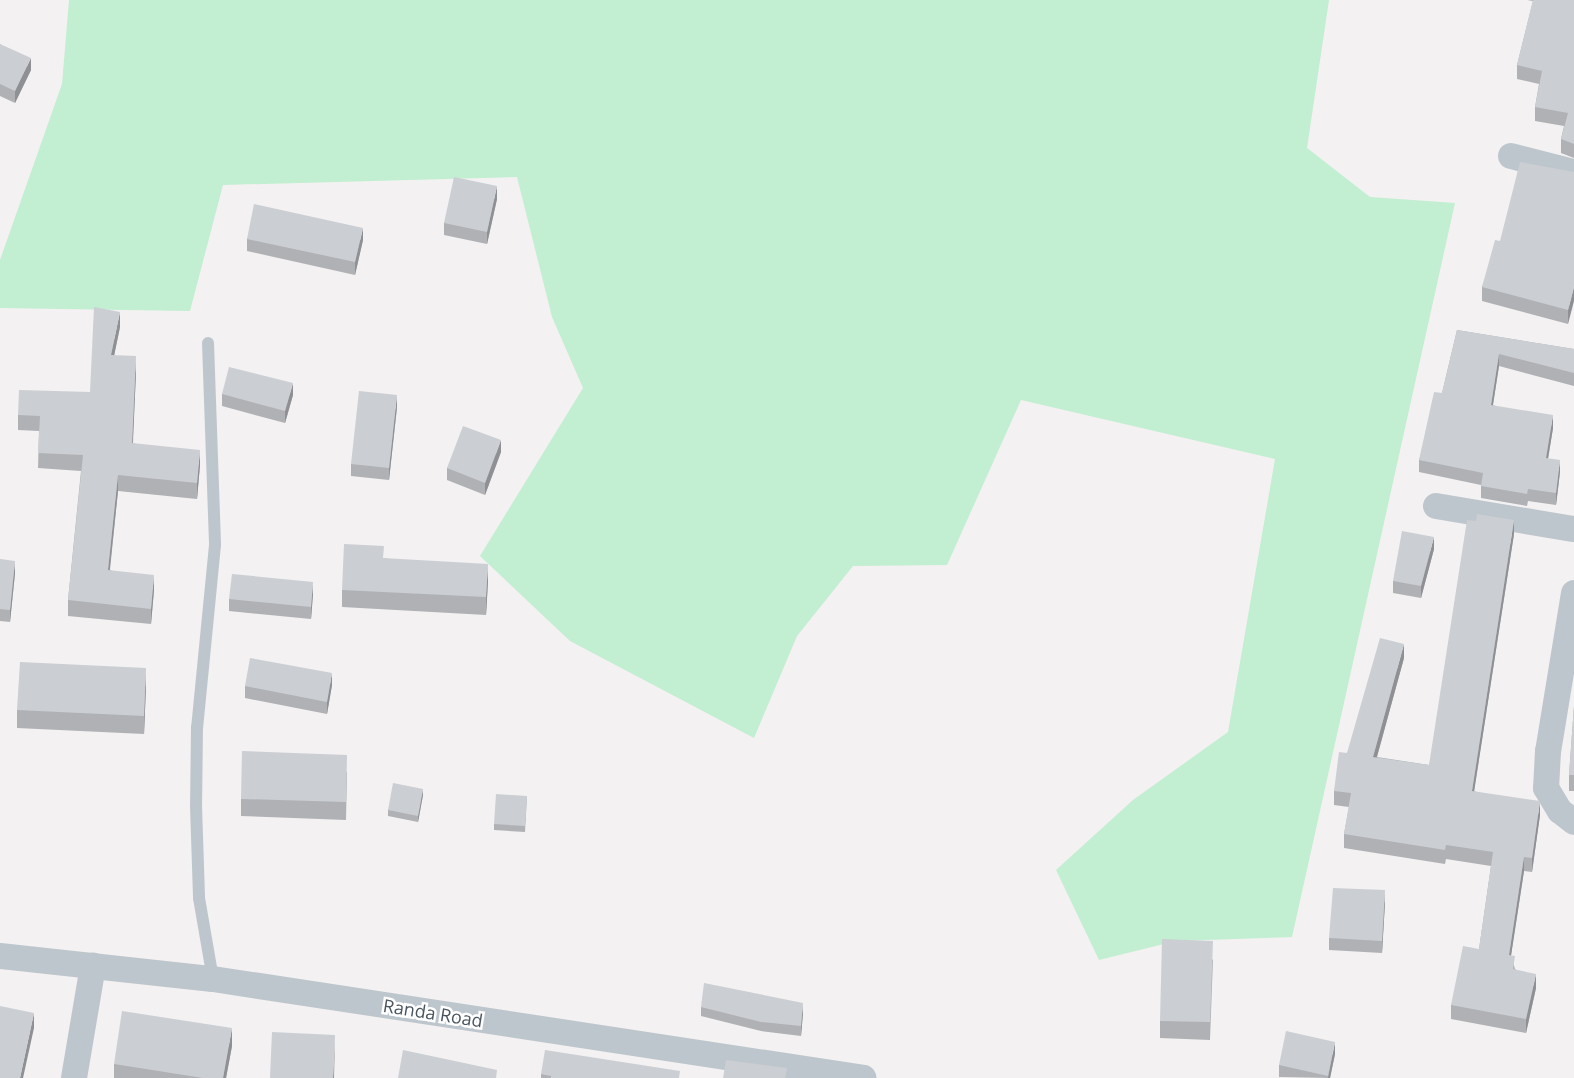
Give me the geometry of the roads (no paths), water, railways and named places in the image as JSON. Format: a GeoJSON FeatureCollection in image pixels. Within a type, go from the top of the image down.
{"type":"FeatureCollection","features":[{"type":"Feature","properties":{"kind":"street"},"geometry":{"type":"LineString","coordinates":[[1511,156],[1574,172]]}},
{"type":"Feature","properties":{"kind":"street"},"geometry":{"type":"LineString","coordinates":[[1436,506],[1574,529]]}},
{"type":"Feature","properties":{"kind":"street"},"geometry":{"type":"LineString","coordinates":[[1574,593],[1548,751],[1546,788],[1560,812],[1574,822]]}},
{"type":"Feature","properties":{"kind":"street","name":"Randa Road"},"geometry":{"type":"LineString","coordinates":[[0,956],[213,979],[852,1077]]}},
{"type":"Feature","properties":{"kind":"street"},"geometry":{"type":"LineString","coordinates":[[74,1078],[93,966]]}},
{"type":"Feature","properties":{"kind":"lane"},"geometry":{"type":"LineString","coordinates":[[208,343],[215,546],[197,727],[196,806],[199,898],[213,979]]}}]}
